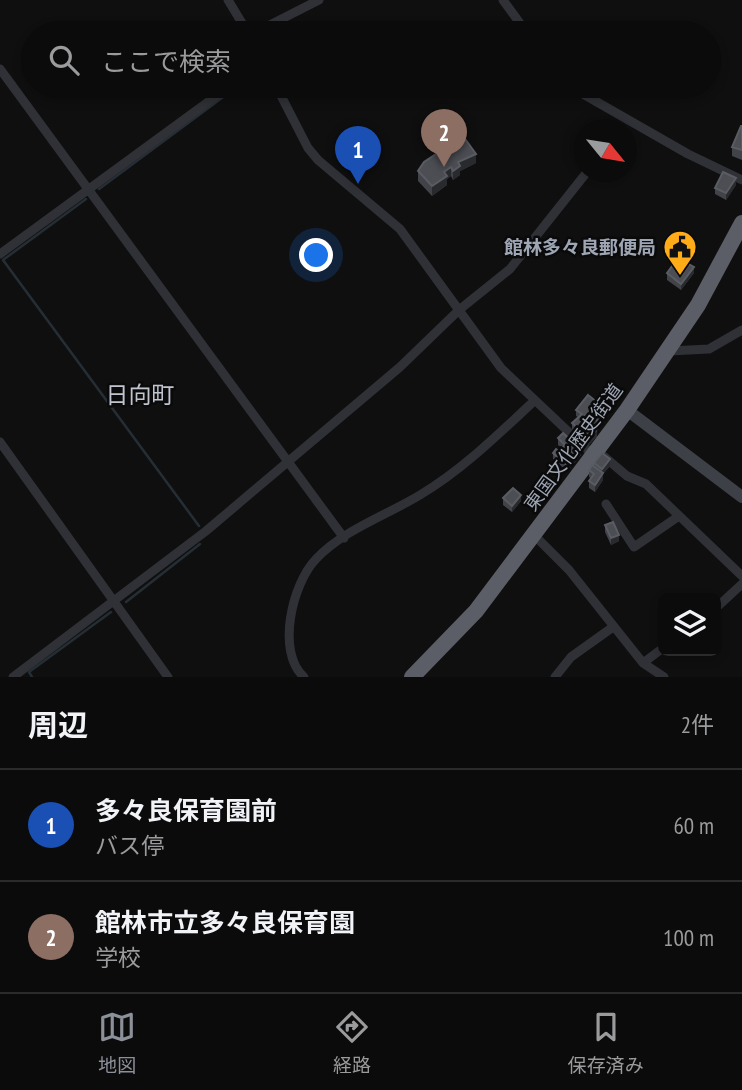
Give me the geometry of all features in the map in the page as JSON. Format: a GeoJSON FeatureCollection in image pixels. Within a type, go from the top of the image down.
{"type":"FeatureCollection","features":[{"type":"Feature","properties":{"kind":"highway","name":"東国文化歴史街道"},"geometry":{"type":"LineString","coordinates":[[412,677],[476,611],[627,410],[704,295],[742,223]]}},
{"type":"Feature","properties":{"kind":"main road"},"geometry":{"type":"LineString","coordinates":[[627,410],[742,497]]}},
{"type":"Feature","properties":{"kind":"street"},"geometry":{"type":"LineString","coordinates":[[228,0],[241,21]]}},
{"type":"Feature","properties":{"kind":"street"},"geometry":{"type":"LineString","coordinates":[[278,21],[319,0]]}},
{"type":"Feature","properties":{"kind":"street"},"geometry":{"type":"LineString","coordinates":[[503,0],[518,21]]}},
{"type":"Feature","properties":{"kind":"street"},"geometry":{"type":"LineString","coordinates":[[0,69],[21,97]]}},
{"type":"Feature","properties":{"kind":"street"},"geometry":{"type":"LineString","coordinates":[[22,98],[344,538]]}},
{"type":"Feature","properties":{"kind":"street"},"geometry":{"type":"LineString","coordinates":[[1,252],[214,98]]}},
{"type":"Feature","properties":{"kind":"street"},"geometry":{"type":"LineString","coordinates":[[283,98],[313,154],[400,229],[501,368],[595,452],[627,476],[646,484],[742,576]]}},
{"type":"Feature","properties":{"kind":"street"},"geometry":{"type":"LineString","coordinates":[[589,98],[625,119]]}},
{"type":"Feature","properties":{"kind":"street"},"geometry":{"type":"LineString","coordinates":[[637,126],[742,180]]}},
{"type":"Feature","properties":{"kind":"street"},"geometry":{"type":"LineString","coordinates":[[13,677],[114,603],[289,463],[400,368],[459,310],[510,269],[579,182]]}},
{"type":"Feature","properties":{"kind":"street"},"geometry":{"type":"LineString","coordinates":[[669,351],[709,349],[742,330]]}},
{"type":"Feature","properties":{"kind":"street"},"geometry":{"type":"LineString","coordinates":[[304,677],[291,657],[289,626],[292,608],[316,559],[344,538],[423,494],[496,437],[535,400]]}},
{"type":"Feature","properties":{"kind":"street"},"geometry":{"type":"LineString","coordinates":[[0,442],[168,677]]}},
{"type":"Feature","properties":{"kind":"street"},"geometry":{"type":"LineString","coordinates":[[606,504],[634,547],[679,516]]}},
{"type":"Feature","properties":{"kind":"street"},"geometry":{"type":"LineString","coordinates":[[534,535],[569,570],[643,663],[664,677]]}},
{"type":"Feature","properties":{"kind":"street"},"geometry":{"type":"LineString","coordinates":[[721,603],[742,584]]}},
{"type":"Feature","properties":{"kind":"street"},"geometry":{"type":"LineString","coordinates":[[555,677],[571,657],[613,627]]}},
{"type":"Feature","properties":{"kind":"street"},"geometry":{"type":"LineString","coordinates":[[643,663],[658,652]]}},
{"type":"Feature","properties":{"kind":"building"},"geometry":{"type":"Polygon","coordinates":[[[742,126],[742,150],[732,147],[742,126]]]}},
{"type":"Feature","properties":{"kind":"building"},"geometry":{"type":"Polygon","coordinates":[[[463,136],[476,154],[458,162],[460,166],[453,171],[451,167],[444,172],[447,176],[432,186],[418,171],[424,162],[463,136]]]}},
{"type":"Feature","properties":{"kind":"building"},"geometry":{"type":"Polygon","coordinates":[[[723,172],[736,178],[726,193],[715,188],[723,172]]]}},
{"type":"Feature","properties":{"kind":"building"},"geometry":{"type":"Polygon","coordinates":[[[678,258],[694,267],[681,284],[667,273],[678,258]]]}},
{"type":"Feature","properties":{"kind":"building"},"geometry":{"type":"Polygon","coordinates":[[[588,395],[607,410],[597,421],[591,416],[587,420],[597,429],[589,439],[572,423],[582,414],[576,410],[588,395]]]}},
{"type":"Feature","properties":{"kind":"building"},"geometry":{"type":"Polygon","coordinates":[[[563,433],[581,449],[567,465],[553,453],[565,445],[558,438],[563,433]]]}},
{"type":"Feature","properties":{"kind":"building"},"geometry":{"type":"Polygon","coordinates":[[[602,453],[610,459],[602,469],[594,463],[602,453]]]}},
{"type":"Feature","properties":{"kind":"building"},"geometry":{"type":"Polygon","coordinates":[[[592,465],[603,473],[595,485],[589,481],[594,474],[589,470],[592,465]]]}},
{"type":"Feature","properties":{"kind":"building"},"geometry":{"type":"Polygon","coordinates":[[[513,488],[521,495],[512,506],[503,498],[513,488]]]}},
{"type":"Feature","properties":{"kind":"building"},"geometry":{"type":"Polygon","coordinates":[[[613,522],[619,535],[611,538],[605,525],[613,522]]]}},
{"type":"Feature","properties":{"kind":"waterway"},"geometry":{"type":"LineString","coordinates":[[99,189],[222,98]]}},
{"type":"Feature","properties":{"kind":"waterway"},"geometry":{"type":"LineString","coordinates":[[86,199],[3,260],[199,526]]}},
{"type":"Feature","properties":{"kind":"waterway"},"geometry":{"type":"LineString","coordinates":[[126,602],[200,544]]}},
{"type":"Feature","properties":{"kind":"waterway"},"geometry":{"type":"LineString","coordinates":[[32,677],[29,672],[111,612]]}},
{"type":"Feature","properties":{"kind":"place","name":"館林市立多々良保育園"},"geometry":{"type":"Point","coordinates":[444,167]}},
{"type":"Feature","properties":{"kind":"place","name":"多々良保育園前"},"geometry":{"type":"Point","coordinates":[358,184]}},
{"type":"Feature","properties":{"kind":"place","name":"館林多々良郵便局"},"geometry":{"type":"Point","coordinates":[680,277]}},
{"type":"Feature","properties":{"kind":"district","name":"日向町"},"geometry":{"type":"Point","coordinates":[140,395]}}]}
